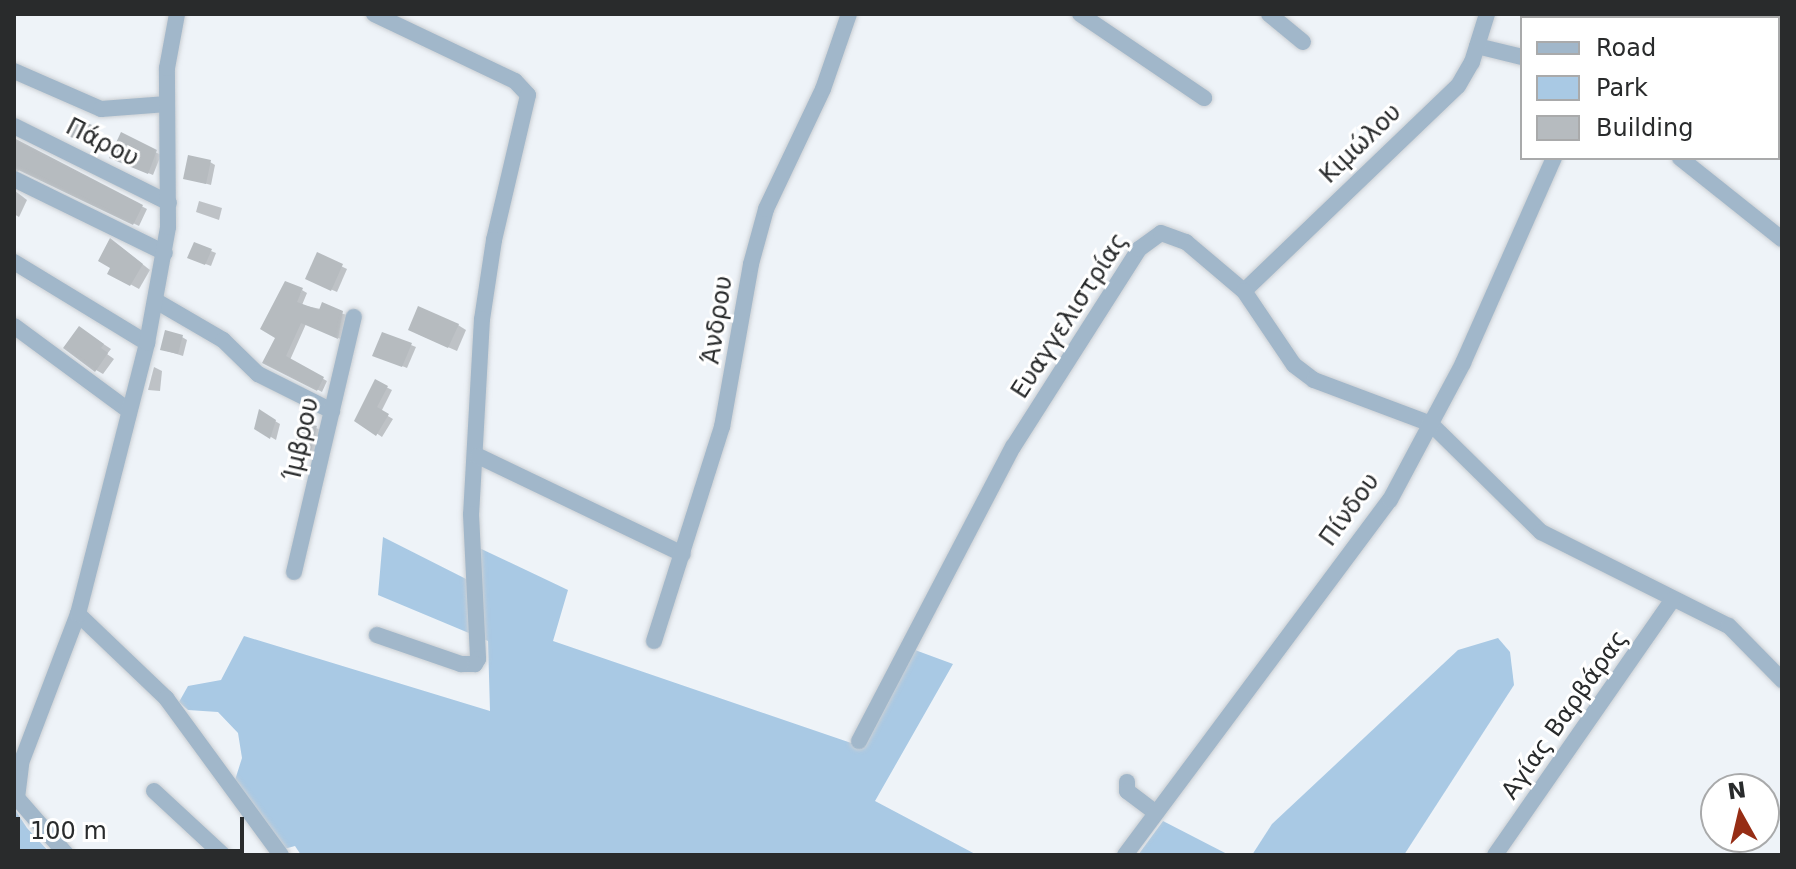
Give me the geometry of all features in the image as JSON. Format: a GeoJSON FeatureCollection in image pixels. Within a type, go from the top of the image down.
{"type":"FeatureCollection","features":[{"type":"Feature","properties":{"kind":"street"},"geometry":{"type":"LineString","coordinates":[[67,855],[17,798],[21,763],[78,614],[156,301],[165,253],[169,203],[167,63],[177,14]]}},
{"type":"Feature","properties":{"kind":"street"},"geometry":{"type":"LineString","coordinates":[[374,14],[515,81],[528,95],[494,240],[482,319],[478,456],[471,514],[478,659],[461,664],[377,635]]}},
{"type":"Feature","properties":{"kind":"street","name":"Άνδρου"},"geometry":{"type":"LineString","coordinates":[[654,641],[722,427],[751,264],[766,209],[823,89],[849,14]]}},
{"type":"Feature","properties":{"kind":"street"},"geometry":{"type":"LineString","coordinates":[[1080,14],[1204,98]]}},
{"type":"Feature","properties":{"kind":"street"},"geometry":{"type":"LineString","coordinates":[[1269,14],[1303,42]]}},
{"type":"Feature","properties":{"kind":"street","name":"Κιμώλου"},"geometry":{"type":"LineString","coordinates":[[1244,291],[1458,86],[1477,46],[1487,14]]}},
{"type":"Feature","properties":{"kind":"street"},"geometry":{"type":"LineString","coordinates":[[1477,46],[1520,57]]}},
{"type":"Feature","properties":{"kind":"street"},"geometry":{"type":"LineString","coordinates":[[14,71],[101,109],[167,104]]}},
{"type":"Feature","properties":{"kind":"street","name":"Πάρου"},"geometry":{"type":"LineString","coordinates":[[14,126],[169,203]]}},
{"type":"Feature","properties":{"kind":"street","name":"Πίνδου"},"geometry":{"type":"LineString","coordinates":[[1125,855],[1390,500],[1431,424],[1553,160]]}},
{"type":"Feature","properties":{"kind":"street"},"geometry":{"type":"LineString","coordinates":[[1683,160],[1782,239]]}},
{"type":"Feature","properties":{"kind":"street"},"geometry":{"type":"LineString","coordinates":[[14,179],[165,253]]}},
{"type":"Feature","properties":{"kind":"street","name":"Ευαγγελιστρίας"},"geometry":{"type":"LineString","coordinates":[[859,741],[1013,447],[1139,249],[1151,237],[1172,235],[1244,291],[1294,365],[1314,380],[1431,424],[1541,532],[1729,626],[1782,680]]}},
{"type":"Feature","properties":{"kind":"street"},"geometry":{"type":"LineString","coordinates":[[14,262],[147,343]]}},
{"type":"Feature","properties":{"kind":"street"},"geometry":{"type":"LineString","coordinates":[[156,301],[223,340],[258,374],[332,411]]}},
{"type":"Feature","properties":{"kind":"street","name":"Ίμβρου"},"geometry":{"type":"LineString","coordinates":[[294,572],[354,317]]}},
{"type":"Feature","properties":{"kind":"street"},"geometry":{"type":"LineString","coordinates":[[14,326],[128,410]]}},
{"type":"Feature","properties":{"kind":"street"},"geometry":{"type":"LineString","coordinates":[[478,456],[683,554]]}},
{"type":"Feature","properties":{"kind":"street","name":"Αγίας Βαρβάρας"},"geometry":{"type":"LineString","coordinates":[[1495,855],[1672,600]]}},
{"type":"Feature","properties":{"kind":"street"},"geometry":{"type":"LineString","coordinates":[[78,614],[166,698],[280,855]]}},
{"type":"Feature","properties":{"kind":"street"},"geometry":{"type":"LineString","coordinates":[[1127,782],[1127,791],[1155,812]]}},
{"type":"Feature","properties":{"kind":"street"},"geometry":{"type":"LineString","coordinates":[[154,791],[223,855]]}},
{"type":"Feature","properties":{"kind":"green space"},"geometry":{"type":"Polygon","coordinates":[[[383,537],[476,584],[475,546],[568,590],[553,641],[860,746],[915,650],[953,664],[875,801],[977,855],[301,855],[295,846],[284,849],[235,780],[242,758],[238,733],[218,712],[188,710],[179,702],[188,686],[221,680],[244,636],[490,711],[488,641],[378,595],[383,537]]]}},
{"type":"Feature","properties":{"kind":"green space"},"geometry":{"type":"Polygon","coordinates":[[[1498,638],[1510,652],[1514,685],[1404,855],[1252,855],[1272,824],[1458,650],[1498,638]]]}},
{"type":"Feature","properties":{"kind":"green space"},"geometry":{"type":"Polygon","coordinates":[[[14,808],[27,828],[52,855],[14,855],[14,808]]]}},
{"type":"Feature","properties":{"kind":"green space"},"geometry":{"type":"Polygon","coordinates":[[[1163,821],[1229,855],[1138,855],[1163,821]]]}},
{"type":"Feature","properties":{"kind":"building"},"geometry":{"type":"Polygon","coordinates":[[[74,117],[92,125],[84,143],[66,135],[74,117]]]}},
{"type":"Feature","properties":{"kind":"building"},"geometry":{"type":"Polygon","coordinates":[[[121,132],[157,150],[148,174],[109,158],[121,132]]]}},
{"type":"Feature","properties":{"kind":"building"},"geometry":{"type":"Polygon","coordinates":[[[14,138],[143,205],[133,225],[14,168],[14,138]]]}},
{"type":"Feature","properties":{"kind":"building"},"geometry":{"type":"Polygon","coordinates":[[[188,155],[211,160],[206,184],[183,179],[188,155]]]}},
{"type":"Feature","properties":{"kind":"building"},"geometry":{"type":"Polygon","coordinates":[[[110,238],[143,264],[130,286],[107,274],[110,268],[98,261],[110,238]]]}},
{"type":"Feature","properties":{"kind":"building"},"geometry":{"type":"Polygon","coordinates":[[[194,242],[212,249],[205,265],[187,258],[194,242]]]}},
{"type":"Feature","properties":{"kind":"building"},"geometry":{"type":"Polygon","coordinates":[[[317,252],[343,264],[331,291],[305,279],[317,252]]]}},
{"type":"Feature","properties":{"kind":"building"},"geometry":{"type":"Polygon","coordinates":[[[285,281],[303,288],[297,302],[319,310],[322,302],[343,311],[338,339],[301,323],[286,356],[324,377],[317,391],[262,363],[275,338],[260,329],[285,281]]]}},
{"type":"Feature","properties":{"kind":"building"},"geometry":{"type":"Polygon","coordinates":[[[418,306],[459,324],[448,348],[408,330],[418,306]]]}},
{"type":"Feature","properties":{"kind":"building"},"geometry":{"type":"Polygon","coordinates":[[[79,326],[104,344],[101,348],[108,353],[95,372],[63,348],[79,326]]]}},
{"type":"Feature","properties":{"kind":"building"},"geometry":{"type":"Polygon","coordinates":[[[165,330],[183,335],[178,354],[160,350],[165,330]]]}},
{"type":"Feature","properties":{"kind":"building"},"geometry":{"type":"Polygon","coordinates":[[[382,332],[412,343],[402,367],[372,356],[382,332]]]}},
{"type":"Feature","properties":{"kind":"building"},"geometry":{"type":"Polygon","coordinates":[[[375,379],[388,386],[377,407],[389,414],[376,436],[354,421],[375,379]]]}},
{"type":"Feature","properties":{"kind":"building"},"geometry":{"type":"Polygon","coordinates":[[[259,409],[276,420],[270,439],[254,429],[259,409]]]}},
{"type":"Feature","properties":{"kind":"building"},"geometry":{"type":"Polygon","coordinates":[[[300,422],[317,426],[311,451],[294,447],[300,422]]]}}]}
